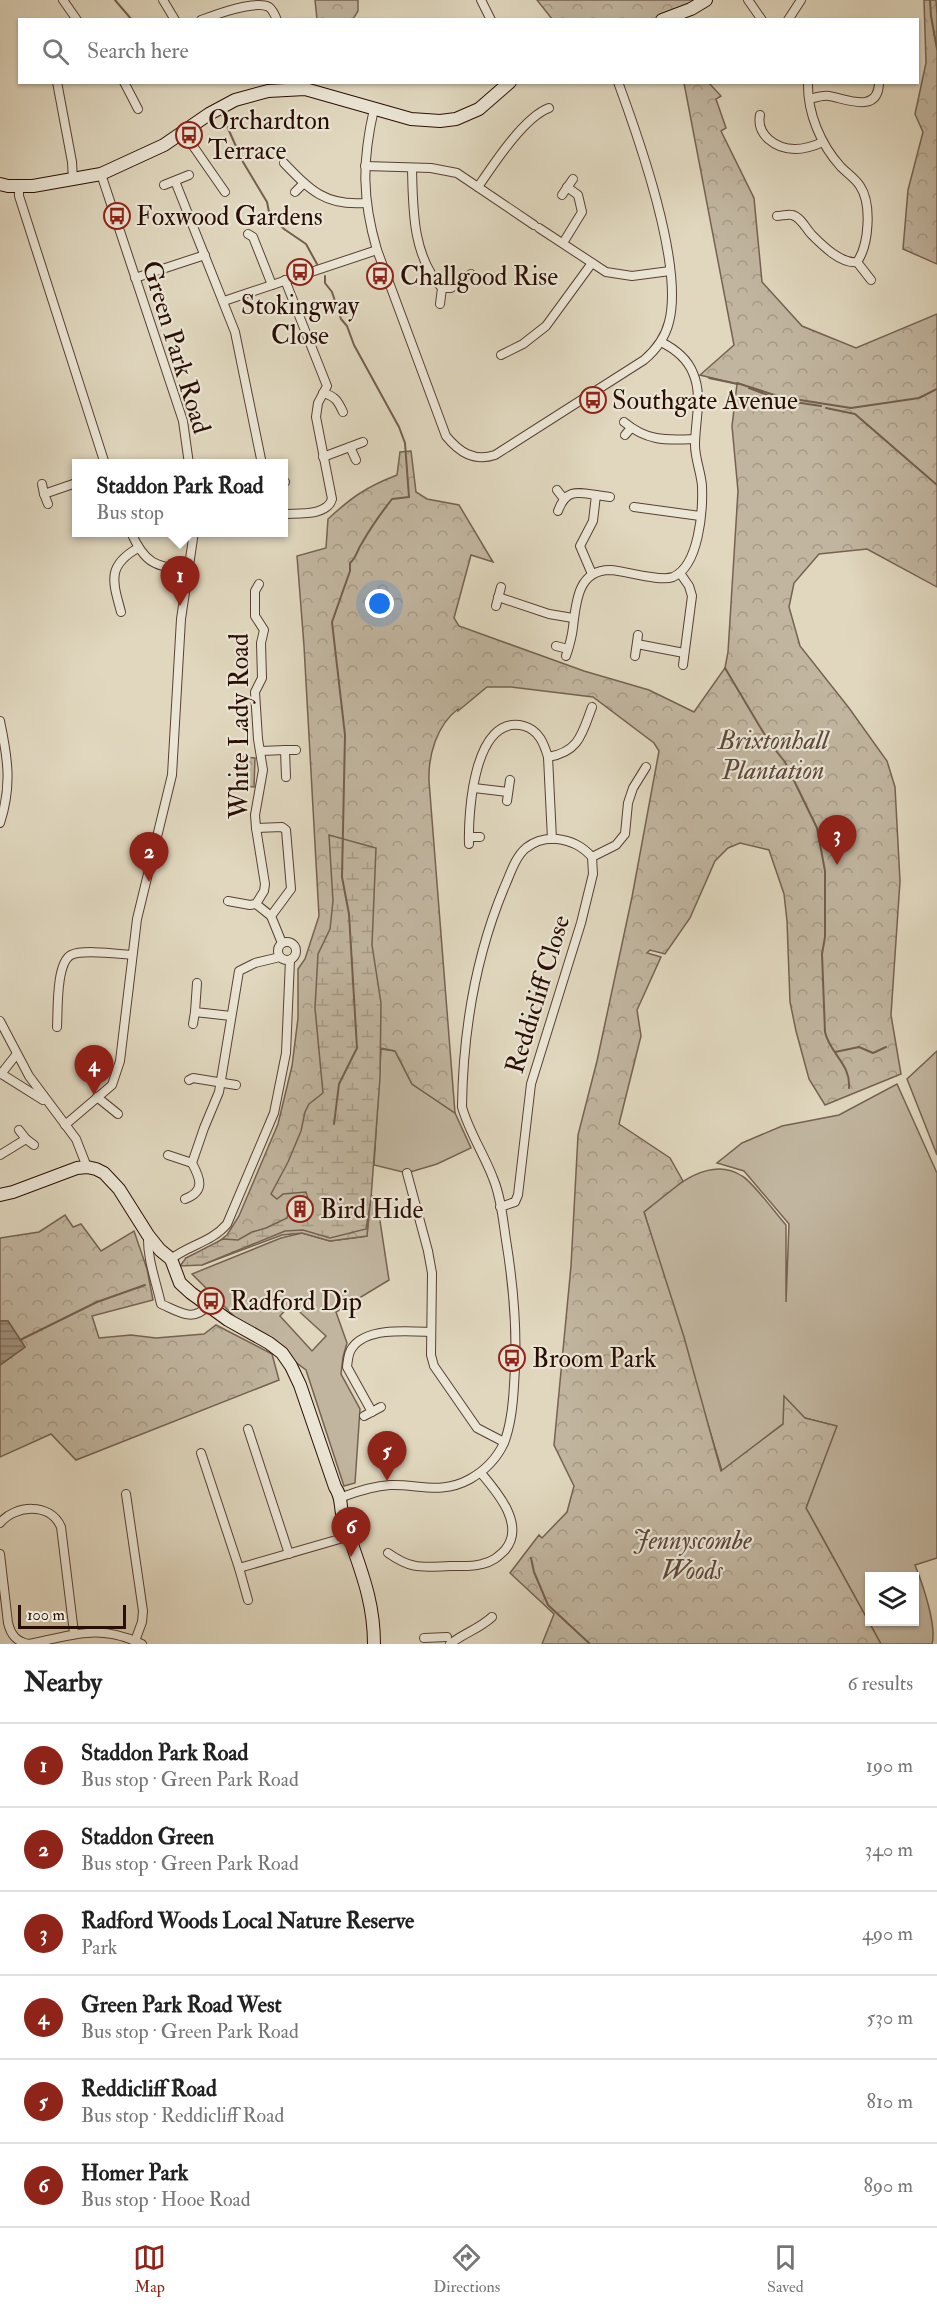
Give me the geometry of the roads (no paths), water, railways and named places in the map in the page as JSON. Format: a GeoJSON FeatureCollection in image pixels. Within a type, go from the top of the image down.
{"type":"FeatureCollection","features":[{"type":"Feature","properties":{"kind":"street"},"geometry":{"type":"LineString","coordinates":[[63,0],[76,18]]}},
{"type":"Feature","properties":{"kind":"street"},"geometry":{"type":"LineString","coordinates":[[163,0],[174,18]]}},
{"type":"Feature","properties":{"kind":"street"},"geometry":{"type":"LineString","coordinates":[[481,0],[490,18]]}},
{"type":"Feature","properties":{"kind":"street"},"geometry":{"type":"LineString","coordinates":[[667,18],[691,9],[706,0]]}},
{"type":"Feature","properties":{"kind":"street"},"geometry":{"type":"LineString","coordinates":[[748,0],[760,18]]}},
{"type":"Feature","properties":{"kind":"street"},"geometry":{"type":"LineString","coordinates":[[789,18],[801,0]]}},
{"type":"Feature","properties":{"kind":"street"},"geometry":{"type":"LineString","coordinates":[[208,18],[254,4],[268,3],[276,18]]}},
{"type":"Feature","properties":{"kind":"street"},"geometry":{"type":"LineString","coordinates":[[57,84],[72,162],[72,180]]}},
{"type":"Feature","properties":{"kind":"street"},"geometry":{"type":"LineString","coordinates":[[125,84],[129,100],[138,109]]}},
{"type":"Feature","properties":{"kind":"street"},"geometry":{"type":"LineString","coordinates":[[0,184],[19,187],[101,174],[150,153],[209,114],[235,100],[268,91],[306,86],[374,109],[425,121],[456,119],[479,109],[508,84]]}},
{"type":"Feature","properties":{"kind":"street"},"geometry":{"type":"LineString","coordinates":[[374,109],[365,166],[365,203],[377,250],[446,436],[454,447],[475,458],[486,458],[495,456],[644,360],[661,342],[670,320],[670,272],[652,186],[619,84]]}},
{"type":"Feature","properties":{"kind":"street"},"geometry":{"type":"LineString","coordinates":[[808,84],[812,112],[823,142],[840,166],[860,185],[866,202],[865,249],[857,262]]}},
{"type":"Feature","properties":{"kind":"street"},"geometry":{"type":"LineString","coordinates":[[810,99],[829,96],[860,104],[876,96],[879,92],[879,84]]}},
{"type":"Feature","properties":{"kind":"street"},"geometry":{"type":"LineString","coordinates":[[478,187],[500,155],[520,132],[540,111],[549,108]]}},
{"type":"Feature","properties":{"kind":"street"},"geometry":{"type":"LineString","coordinates":[[760,115],[759,128],[764,136],[785,148],[803,148],[823,142]]}},
{"type":"Feature","properties":{"kind":"street"},"geometry":{"type":"LineString","coordinates":[[183,133],[225,192]]}},
{"type":"Feature","properties":{"kind":"street"},"geometry":{"type":"LineString","coordinates":[[284,163],[316,194],[328,200],[365,203]]}},
{"type":"Feature","properties":{"kind":"street"},"geometry":{"type":"LineString","coordinates":[[365,166],[446,170],[464,177],[523,222],[536,226],[606,272],[616,275],[670,272]]}},
{"type":"Feature","properties":{"kind":"street"},"geometry":{"type":"LineString","coordinates":[[412,168],[416,229],[433,278],[442,288],[451,288],[471,274]]}},
{"type":"Feature","properties":{"kind":"street","name":"Green Park Road"},"geometry":{"type":"LineString","coordinates":[[101,174],[183,421],[188,459]]}},
{"type":"Feature","properties":{"kind":"street"},"geometry":{"type":"LineString","coordinates":[[164,185],[189,175]]}},
{"type":"Feature","properties":{"kind":"street"},"geometry":{"type":"LineString","coordinates":[[175,181],[235,332],[261,459]]}},
{"type":"Feature","properties":{"kind":"street"},"geometry":{"type":"LineString","coordinates":[[296,192],[304,183]]}},
{"type":"Feature","properties":{"kind":"street"},"geometry":{"type":"LineString","coordinates":[[562,195],[570,183],[578,195],[582,213],[562,243]]}},
{"type":"Feature","properties":{"kind":"street"},"geometry":{"type":"LineString","coordinates":[[19,187],[19,196],[103,459]]}},
{"type":"Feature","properties":{"kind":"street"},"geometry":{"type":"LineString","coordinates":[[777,216],[792,215],[801,221],[812,235],[844,260],[857,262],[872,280]]}},
{"type":"Feature","properties":{"kind":"street"},"geometry":{"type":"LineString","coordinates":[[248,234],[253,237],[272,285]]}},
{"type":"Feature","properties":{"kind":"street"},"geometry":{"type":"LineString","coordinates":[[224,301],[377,250]]}},
{"type":"Feature","properties":{"kind":"street"},"geometry":{"type":"LineString","coordinates":[[135,278],[205,255]]}},
{"type":"Feature","properties":{"kind":"street"},"geometry":{"type":"LineString","coordinates":[[501,355],[524,344],[546,326],[592,263]]}},
{"type":"Feature","properties":{"kind":"street"},"geometry":{"type":"LineString","coordinates":[[285,280],[327,386],[318,403],[316,415],[332,503],[322,511],[288,514]]}},
{"type":"Feature","properties":{"kind":"street"},"geometry":{"type":"LineString","coordinates":[[440,304],[442,288]]}},
{"type":"Feature","properties":{"kind":"street"},"geometry":{"type":"LineString","coordinates":[[556,646],[567,652],[575,602],[579,590],[592,574],[610,570],[667,579],[689,566],[693,556],[700,516],[702,484],[695,439],[697,384],[684,358],[661,342]]}},
{"type":"Feature","properties":{"kind":"street"},"geometry":{"type":"LineString","coordinates":[[323,393],[337,400],[343,412]]}},
{"type":"Feature","properties":{"kind":"street"},"geometry":{"type":"LineString","coordinates":[[625,435],[628,425],[661,440],[695,439]]}},
{"type":"Feature","properties":{"kind":"street"},"geometry":{"type":"LineString","coordinates":[[322,457],[363,442]]}},
{"type":"Feature","properties":{"kind":"street"},"geometry":{"type":"LineString","coordinates":[[350,447],[356,460]]}},
{"type":"Feature","properties":{"kind":"street"},"geometry":{"type":"LineString","coordinates":[[42,484],[48,504]]}},
{"type":"Feature","properties":{"kind":"street"},"geometry":{"type":"LineString","coordinates":[[44,494],[72,484]]}},
{"type":"Feature","properties":{"kind":"street"},"geometry":{"type":"LineString","coordinates":[[557,490],[564,498]]}},
{"type":"Feature","properties":{"kind":"street"},"geometry":{"type":"LineString","coordinates":[[558,511],[564,498],[569,494],[579,492],[610,497]]}},
{"type":"Feature","properties":{"kind":"street"},"geometry":{"type":"LineString","coordinates":[[592,574],[580,546],[593,521],[596,495]]}},
{"type":"Feature","properties":{"kind":"street"},"geometry":{"type":"LineString","coordinates":[[639,505],[700,516]]}},
{"type":"Feature","properties":{"kind":"street"},"geometry":{"type":"LineString","coordinates":[[133,537],[144,557],[152,563],[189,571]]}},
{"type":"Feature","properties":{"kind":"street"},"geometry":{"type":"LineString","coordinates":[[65,1125],[112,1084],[120,1061],[137,919],[172,775],[181,619],[193,537]]}},
{"type":"Feature","properties":{"kind":"street"},"geometry":{"type":"LineString","coordinates":[[121,612],[115,603],[113,574],[125,555],[138,548]]}},
{"type":"Feature","properties":{"kind":"street"},"geometry":{"type":"LineString","coordinates":[[680,573],[689,586],[692,596],[683,665]]}},
{"type":"Feature","properties":{"kind":"street","name":"White Lady Road"},"geometry":{"type":"LineString","coordinates":[[259,584],[255,591],[255,616],[264,630],[261,643],[262,678],[255,692],[258,739],[263,770],[255,815],[256,828],[282,827],[286,830],[291,889],[271,916]]}},
{"type":"Feature","properties":{"kind":"street"},"geometry":{"type":"LineString","coordinates":[[501,587],[497,601],[573,618]]}},
{"type":"Feature","properties":{"kind":"street"},"geometry":{"type":"LineString","coordinates":[[635,656],[638,640],[684,653]]}},
{"type":"Feature","properties":{"kind":"street"},"geometry":{"type":"LineString","coordinates":[[548,757],[563,755],[572,748],[581,735],[583,719],[592,707]]}},
{"type":"Feature","properties":{"kind":"street"},"geometry":{"type":"LineString","coordinates":[[0,721],[8,761],[9,787],[0,824]]}},
{"type":"Feature","properties":{"kind":"street"},"geometry":{"type":"LineString","coordinates":[[480,837],[469,840],[468,819],[486,744],[493,734],[504,726],[518,725],[528,727],[538,735],[548,757],[552,839]]}},
{"type":"Feature","properties":{"kind":"street"},"geometry":{"type":"LineString","coordinates":[[285,750],[286,777]]}},
{"type":"Feature","properties":{"kind":"street"},"geometry":{"type":"LineString","coordinates":[[261,751],[296,750]]}},
{"type":"Feature","properties":{"kind":"street"},"geometry":{"type":"LineString","coordinates":[[342,1497],[371,1487],[449,1487],[467,1481],[480,1473],[499,1453],[504,1442],[512,1411],[516,1326],[512,1278],[494,1178],[462,1107],[466,1029],[476,975],[486,935],[514,864],[525,849],[540,841],[552,839],[572,842],[592,857],[616,845],[625,834],[628,803],[633,788],[646,767]]}},
{"type":"Feature","properties":{"kind":"street"},"geometry":{"type":"LineString","coordinates":[[474,788],[508,797],[510,780]]}},
{"type":"Feature","properties":{"kind":"street"},"geometry":{"type":"LineString","coordinates":[[256,828],[265,884],[264,891],[256,904]]}},
{"type":"Feature","properties":{"kind":"street","name":"Reddicliff Close"},"geometry":{"type":"LineString","coordinates":[[500,1207],[515,1202],[518,1195],[531,1084],[581,923],[593,874],[592,857]]}},
{"type":"Feature","properties":{"kind":"street"},"geometry":{"type":"LineString","coordinates":[[228,901],[256,904],[271,916],[282,943]]}},
{"type":"Feature","properties":{"kind":"street"},"geometry":{"type":"LineString","coordinates":[[280,957],[278,948],[282,943],[289,942],[296,948],[296,956],[290,960]]}},
{"type":"Feature","properties":{"kind":"street"},"geometry":{"type":"LineString","coordinates":[[57,1027],[54,1013],[62,966],[73,954],[132,955]]}},
{"type":"Feature","properties":{"kind":"street"},"geometry":{"type":"LineString","coordinates":[[185,1199],[194,1196],[198,1191],[199,1180],[192,1163],[219,1092],[239,971],[255,963],[280,957],[290,960]]}},
{"type":"Feature","properties":{"kind":"street"},"geometry":{"type":"LineString","coordinates":[[171,1259],[181,1251],[215,1236],[227,1224],[274,1113],[284,1071],[290,960]]}},
{"type":"Feature","properties":{"kind":"street"},"geometry":{"type":"LineString","coordinates":[[193,1024],[197,983]]}},
{"type":"Feature","properties":{"kind":"street"},"geometry":{"type":"LineString","coordinates":[[195,1012],[231,1016]]}},
{"type":"Feature","properties":{"kind":"street"},"geometry":{"type":"LineString","coordinates":[[0,1021],[16,1055],[82,1151],[87,1167]]}},
{"type":"Feature","properties":{"kind":"street"},"geometry":{"type":"LineString","coordinates":[[16,1055],[1,1073],[40,1099],[46,1100]]}},
{"type":"Feature","properties":{"kind":"street"},"geometry":{"type":"LineString","coordinates":[[189,1080],[193,1078],[236,1085]]}},
{"type":"Feature","properties":{"kind":"street"},"geometry":{"type":"LineString","coordinates":[[97,1097],[118,1114]]}},
{"type":"Feature","properties":{"kind":"street"},"geometry":{"type":"LineString","coordinates":[[19,1130],[34,1145]]}},
{"type":"Feature","properties":{"kind":"street"},"geometry":{"type":"LineString","coordinates":[[0,1155],[26,1139]]}},
{"type":"Feature","properties":{"kind":"street"},"geometry":{"type":"LineString","coordinates":[[168,1155],[192,1163]]}},
{"type":"Feature","properties":{"kind":"street"},"geometry":{"type":"LineString","coordinates":[[0,1195],[59,1174],[87,1167],[104,1173],[118,1189],[148,1235],[171,1259],[180,1283],[207,1306],[282,1353],[300,1385],[335,1487],[342,1497],[341,1511],[370,1597],[374,1644]]}},
{"type":"Feature","properties":{"kind":"street"},"geometry":{"type":"LineString","coordinates":[[407,1173],[414,1185],[432,1273],[430,1355],[434,1366],[477,1428],[504,1442]]}},
{"type":"Feature","properties":{"kind":"street"},"geometry":{"type":"LineString","coordinates":[[148,1235],[149,1258],[161,1304],[191,1316],[197,1315],[207,1306]]}},
{"type":"Feature","properties":{"kind":"street"},"geometry":{"type":"LineString","coordinates":[[381,1407],[368,1414],[347,1367],[351,1348],[358,1341],[374,1334],[399,1330],[431,1332]]}},
{"type":"Feature","properties":{"kind":"street"},"geometry":{"type":"LineString","coordinates":[[248,1429],[289,1554]]}},
{"type":"Feature","properties":{"kind":"street"},"geometry":{"type":"LineString","coordinates":[[201,1453],[248,1600]]}},
{"type":"Feature","properties":{"kind":"street"},"geometry":{"type":"LineString","coordinates":[[394,1554],[413,1567],[479,1565],[498,1557],[510,1543],[513,1532],[511,1519],[493,1488],[480,1473]]}},
{"type":"Feature","properties":{"kind":"street"},"geometry":{"type":"LineString","coordinates":[[0,1554],[8,1623],[15,1638],[28,1644],[74,1633],[106,1633],[138,1642],[143,1611],[126,1494]]}},
{"type":"Feature","properties":{"kind":"street"},"geometry":{"type":"LineString","coordinates":[[0,1523],[16,1511],[41,1509],[57,1519],[61,1527],[74,1633]]}},
{"type":"Feature","properties":{"kind":"street"},"geometry":{"type":"LineString","coordinates":[[238,1568],[350,1536]]}},
{"type":"Feature","properties":{"kind":"street"},"geometry":{"type":"LineString","coordinates":[[424,1638],[449,1641],[480,1628],[492,1617]]}},
{"type":"Feature","properties":{"kind":"street"},"geometry":{"type":"LineString","coordinates":[[105,1644],[106,1633]]}},
{"type":"Feature","properties":{"kind":"waterway"},"geometry":{"type":"LineString","coordinates":[[115,0],[130,18]]}},
{"type":"Feature","properties":{"kind":"waterway"},"geometry":{"type":"LineString","coordinates":[[930,0],[937,49]]}},
{"type":"Feature","properties":{"kind":"waterway"},"geometry":{"type":"LineString","coordinates":[[222,115],[243,162],[267,202],[269,212],[284,229],[306,244],[317,264]]}},
{"type":"Feature","properties":{"kind":"waterway"},"geometry":{"type":"LineString","coordinates":[[325,276],[325,283],[332,292],[341,319],[347,326],[354,345],[399,427],[405,443],[409,497],[392,499],[369,531],[350,563],[350,571],[332,622],[345,735],[342,877],[349,914],[357,1048],[339,1084],[334,1124]]}},
{"type":"Feature","properties":{"kind":"waterway"},"geometry":{"type":"LineString","coordinates":[[709,378],[738,384]]}},
{"type":"Feature","properties":{"kind":"waterway"},"geometry":{"type":"LineString","coordinates":[[737,383],[781,397],[851,408],[919,398],[937,389]]}},
{"type":"Feature","properties":{"kind":"waterway"},"geometry":{"type":"LineString","coordinates":[[749,388],[781,400],[821,406]]}},
{"type":"Feature","properties":{"kind":"waterway"},"geometry":{"type":"LineString","coordinates":[[826,408],[855,414],[937,485]]}},
{"type":"Feature","properties":{"kind":"waterway"},"geometry":{"type":"LineString","coordinates":[[725,668],[769,742],[785,762],[817,828],[825,871],[825,937],[822,954],[825,1032],[831,1047],[847,1072],[849,1088]]}},
{"type":"Feature","properties":{"kind":"waterway"},"geometry":{"type":"LineString","coordinates":[[835,1052],[859,1047],[873,1053],[886,1047]]}},
{"type":"Feature","properties":{"kind":"waterway"},"geometry":{"type":"LineString","coordinates":[[20,1340],[97,1302],[145,1285]]}},
{"type":"Feature","properties":{"kind":"waterway"},"geometry":{"type":"LineString","coordinates":[[531,1558],[534,1572],[548,1605],[590,1644]]}},
{"type":"Feature","properties":{"kind":"place","name":"Orchardton Terrace"},"geometry":{"type":"Point","coordinates":[189,135]}},
{"type":"Feature","properties":{"kind":"place","name":"Foxwood Gardens"},"geometry":{"type":"Point","coordinates":[117,216]}},
{"type":"Feature","properties":{"kind":"place","name":"Stokingway Close"},"geometry":{"type":"Point","coordinates":[300,272]}},
{"type":"Feature","properties":{"kind":"place","name":"Challgood Rise"},"geometry":{"type":"Point","coordinates":[380,276]}},
{"type":"Feature","properties":{"kind":"place","name":"Southgate Avenue"},"geometry":{"type":"Point","coordinates":[593,400]}},
{"type":"Feature","properties":{"kind":"place","name":"Staddon Park Road"},"geometry":{"type":"Point","coordinates":[180,606]}},
{"type":"Feature","properties":{"kind":"place","name":"Radford Woods Local Nature Reserve"},"geometry":{"type":"Point","coordinates":[837,865]}},
{"type":"Feature","properties":{"kind":"place","name":"Staddon Green"},"geometry":{"type":"Point","coordinates":[149,882]}},
{"type":"Feature","properties":{"kind":"place","name":"Green Park Road West"},"geometry":{"type":"Point","coordinates":[94,1095]}},
{"type":"Feature","properties":{"kind":"place","name":"Bird Hide"},"geometry":{"type":"Point","coordinates":[300,1209]}},
{"type":"Feature","properties":{"kind":"place","name":"Radford Dip"},"geometry":{"type":"Point","coordinates":[211,1301]}},
{"type":"Feature","properties":{"kind":"place","name":"Broom Park"},"geometry":{"type":"Point","coordinates":[512,1358]}},
{"type":"Feature","properties":{"kind":"place","name":"Reddicliff Road"},"geometry":{"type":"Point","coordinates":[387,1481]}},
{"type":"Feature","properties":{"kind":"place","name":"Homer Park"},"geometry":{"type":"Point","coordinates":[351,1557]}},
{"type":"Feature","properties":{"kind":"park label","name":"Brixtonhall Plantation"},"geometry":{"type":"Point","coordinates":[773,755]}},
{"type":"Feature","properties":{"kind":"park label","name":"Jennyscombe Woods"},"geometry":{"type":"Point","coordinates":[692,1555]}}]}
